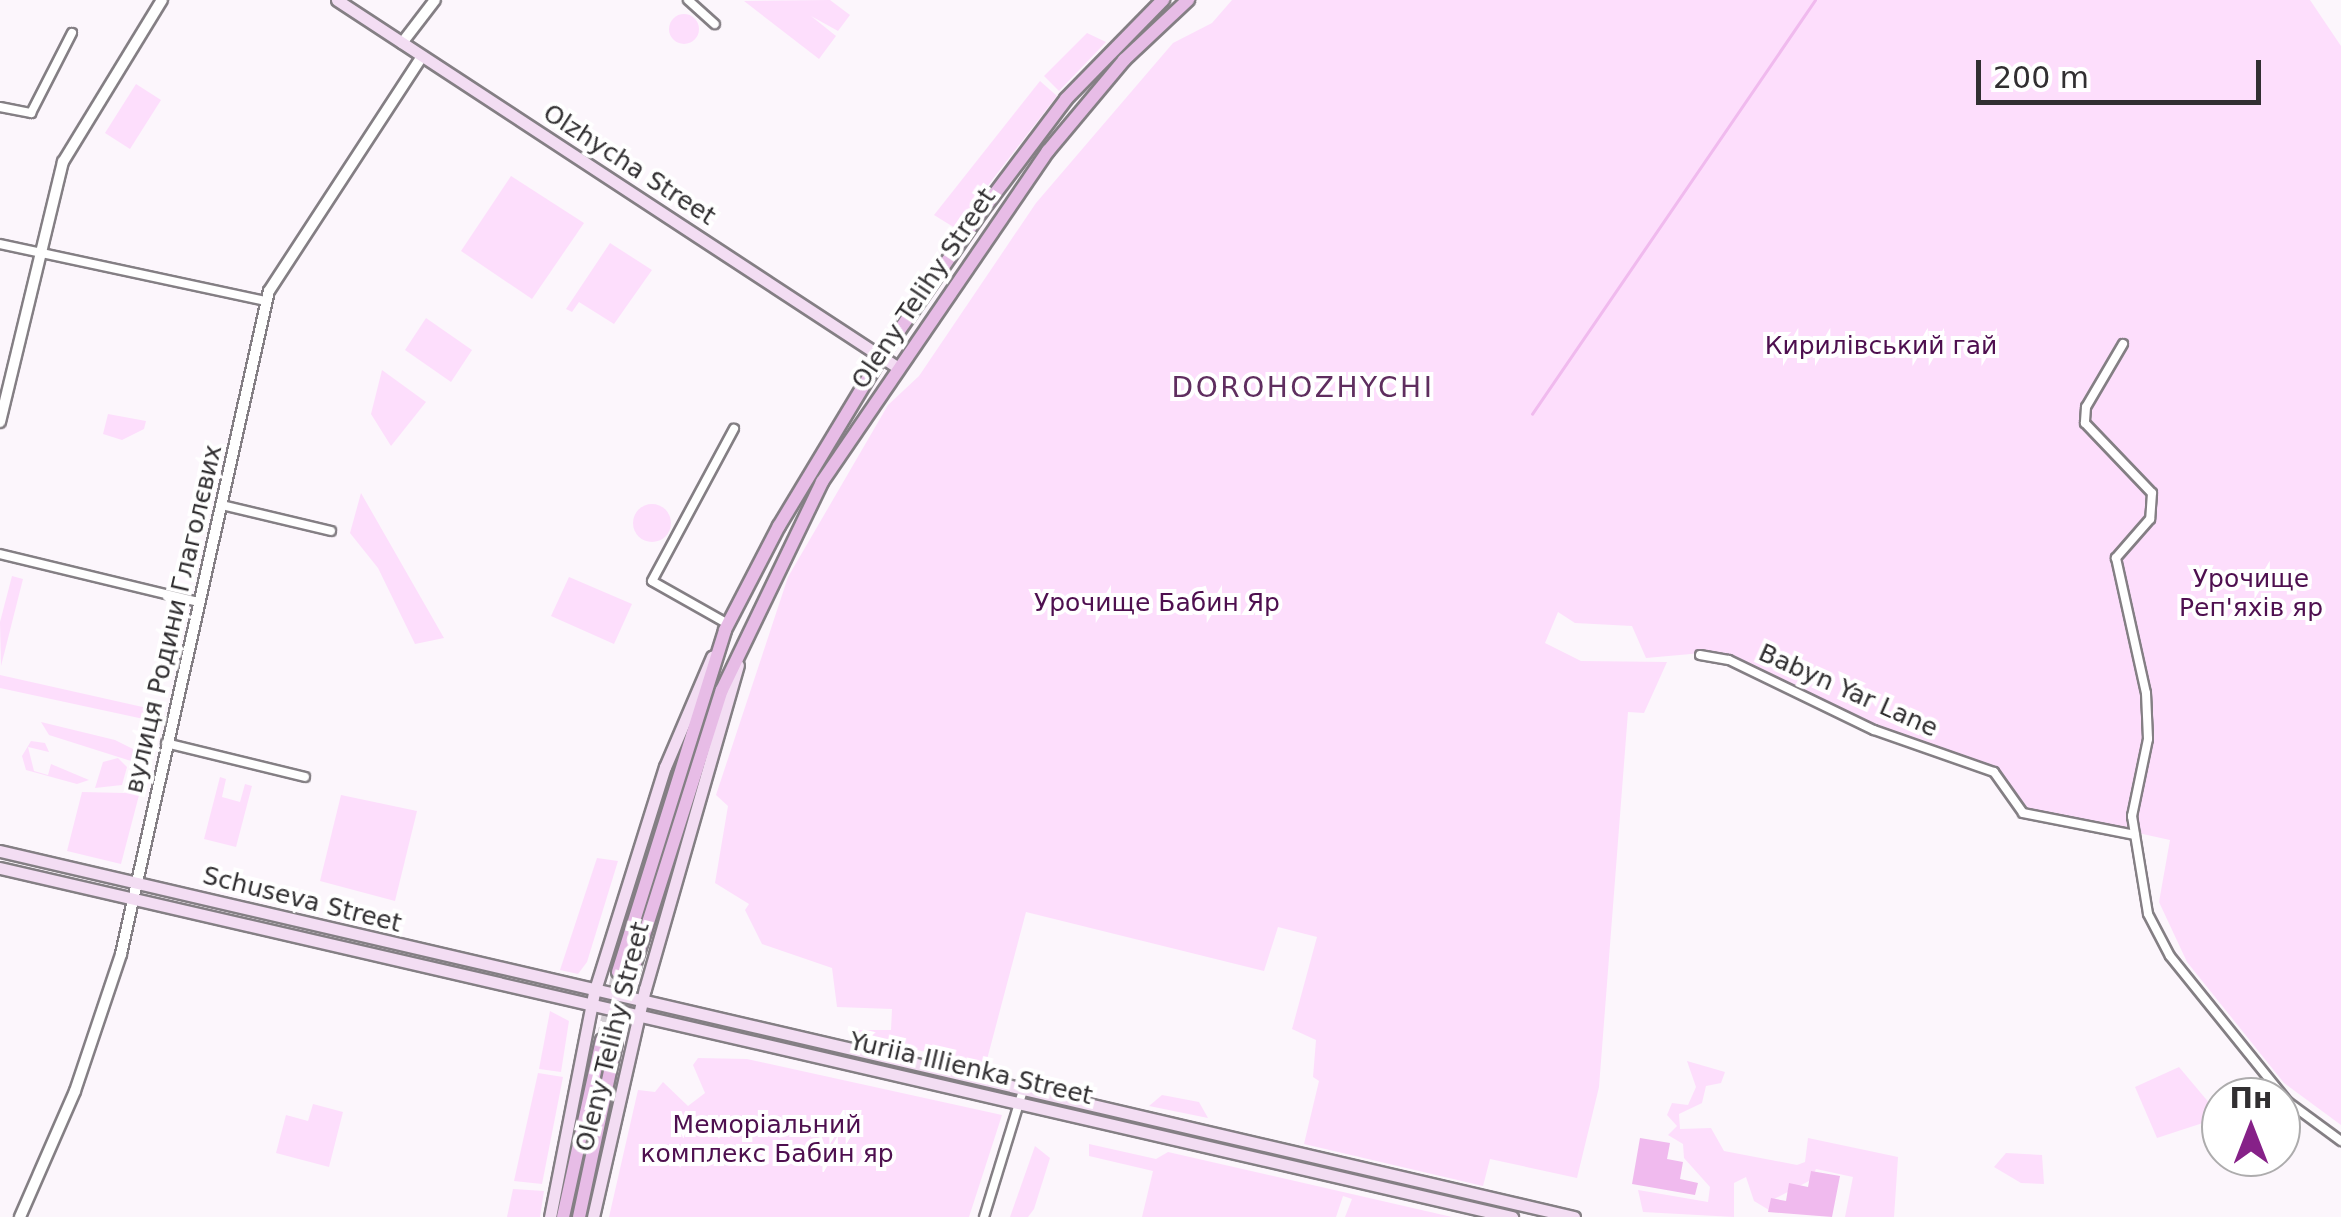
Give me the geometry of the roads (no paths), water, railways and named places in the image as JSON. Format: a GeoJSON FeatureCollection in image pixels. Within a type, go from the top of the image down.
{"type":"FeatureCollection","features":[{"type":"Feature","properties":{"kind":"main road","name":"Olzhycha Street"},"geometry":{"type":"LineString","coordinates":[[337,0],[897,367]]}},
{"type":"Feature","properties":{"kind":"main road","name":"Oleny Telihy Street"},"geometry":{"type":"LineString","coordinates":[[550,1217],[593,999],[666,767],[727,627],[880,356],[1066,100],[1162,0]]}},
{"type":"Feature","properties":{"kind":"main road","name":"Oleny Telihy Street"},"geometry":{"type":"LineString","coordinates":[[727,627],[625,972],[745,637],[807,509],[897,367],[1080,110],[1188,0]]}},
{"type":"Feature","properties":{"kind":"main road","name":"Oleny Telihy Street"},"geometry":{"type":"LineString","coordinates":[[593,1217],[640,1009],[745,637]]}},
{"type":"Feature","properties":{"kind":"main road","name":"Schuseva Street"},"geometry":{"type":"LineString","coordinates":[[0,852],[593,999]]}},
{"type":"Feature","properties":{"kind":"main road","name":"Schuseva Street"},"geometry":{"type":"LineString","coordinates":[[0,868],[593,999]]}},
{"type":"Feature","properties":{"kind":"main road","name":"Yuriia Illienka Street"},"geometry":{"type":"LineString","coordinates":[[593,999],[1296,1160],[1574,1217]]}},
{"type":"Feature","properties":{"kind":"main road","name":"Oleny Telihy Street"},"geometry":{"type":"LineString","coordinates":[[563,1217],[608,1042],[579,1217]]}},
{"type":"Feature","properties":{"kind":"main road","name":"Yuriia Illienka Street"},"geometry":{"type":"LineString","coordinates":[[1296,1160],[1512,1217]]}},
{"type":"Feature","properties":{"kind":"street"},"geometry":{"type":"LineString","coordinates":[[0,422],[37,252],[69,148],[162,0]]}},
{"type":"Feature","properties":{"kind":"street"},"geometry":{"type":"LineString","coordinates":[[402,43],[434,0]]}},
{"type":"Feature","properties":{"kind":"street"},"geometry":{"type":"LineString","coordinates":[[688,0],[715,24]]}},
{"type":"Feature","properties":{"kind":"street"},"geometry":{"type":"LineString","coordinates":[[0,107],[31,113],[72,33]]}},
{"type":"Feature","properties":{"kind":"street","name":"вулиця Родини Глаголєвих"},"geometry":{"type":"LineString","coordinates":[[20,1217],[75,1091],[134,900],[134,884],[267,301],[422,56]]}},
{"type":"Feature","properties":{"kind":"street"},"geometry":{"type":"LineString","coordinates":[[0,244],[267,301]]}},
{"type":"Feature","properties":{"kind":"street"},"geometry":{"type":"LineString","coordinates":[[2123,344],[2086,408],[2086,423],[2152,493],[2150,519],[2116,558],[2141,661],[2148,723],[2134,835],[2148,914],[2170,956],[2288,1102],[2341,1140]]}},
{"type":"Feature","properties":{"kind":"street"},"geometry":{"type":"LineString","coordinates":[[727,627],[652,580],[734,429]]}},
{"type":"Feature","properties":{"kind":"street"},"geometry":{"type":"LineString","coordinates":[[222,505],[331,531]]}},
{"type":"Feature","properties":{"kind":"street"},"geometry":{"type":"LineString","coordinates":[[0,554],[199,602]]}},
{"type":"Feature","properties":{"kind":"street","name":"Babyn Yar Lane"},"geometry":{"type":"LineString","coordinates":[[1700,655],[1728,660],[1874,730],[1994,772],[2023,813],[2134,835]]}},
{"type":"Feature","properties":{"kind":"street"},"geometry":{"type":"LineString","coordinates":[[166,742],[306,777]]}},
{"type":"Feature","properties":{"kind":"street"},"geometry":{"type":"LineString","coordinates":[[984,1217],[1021,1097]]}},
{"type":"Feature","properties":{"kind":"waterway"},"geometry":{"type":"LineString","coordinates":[[1532,414],[1815,0]]}},
{"type":"Feature","properties":{"kind":"tunnel"},"geometry":{"type":"LineString","coordinates":[[602,1040],[618,972]]}},
{"type":"Feature","properties":{"kind":"tunnel"},"geometry":{"type":"LineString","coordinates":[[616,1043],[632,973]]}},
{"type":"Feature","properties":{"kind":"district","name":"DOROHOZHYCHI"},"geometry":{"type":"Point","coordinates":[1303,388]}},
{"type":"Feature","properties":{"kind":"park label","name":"Кирилівський гай"},"geometry":{"type":"Point","coordinates":[1881,346]}},
{"type":"Feature","properties":{"kind":"park label","name":"Урочище Реп'яхів яр"},"geometry":{"type":"Point","coordinates":[2251,594]}},
{"type":"Feature","properties":{"kind":"park label","name":"Урочище Бабин Яр"},"geometry":{"type":"Point","coordinates":[1157,603]}},
{"type":"Feature","properties":{"kind":"park label","name":"Меморіальний комплекс Бабин яр"},"geometry":{"type":"Point","coordinates":[767,1140]}}]}
